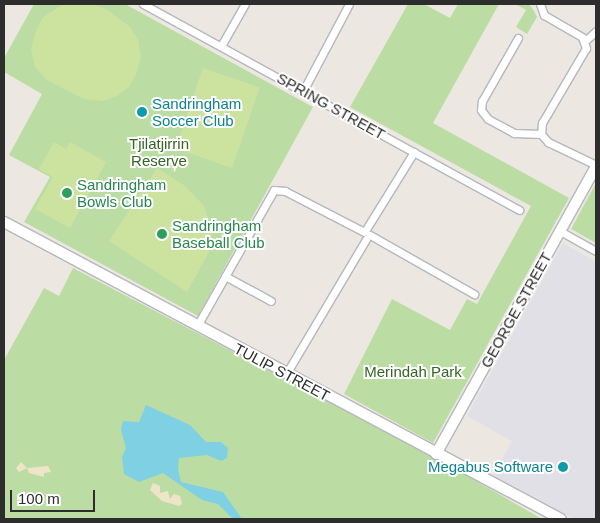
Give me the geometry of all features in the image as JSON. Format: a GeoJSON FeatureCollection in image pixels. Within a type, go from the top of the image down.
{"type":"FeatureCollection","features":[{"type":"Feature","properties":{"kind":"street","name":"SPRING STREET"},"geometry":{"type":"LineString","coordinates":[[143,4],[519,210]]}},
{"type":"Feature","properties":{"kind":"street"},"geometry":{"type":"LineString","coordinates":[[221,46],[245,4]]}},
{"type":"Feature","properties":{"kind":"street"},"geometry":{"type":"LineString","coordinates":[[301,90],[349,4]]}},
{"type":"Feature","properties":{"kind":"street"},"geometry":{"type":"LineString","coordinates":[[540,4],[544,15],[585,41]]}},
{"type":"Feature","properties":{"kind":"street"},"geometry":{"type":"LineString","coordinates":[[596,31],[585,41],[584,52],[542,123],[541,134],[548,142],[596,165]]}},
{"type":"Feature","properties":{"kind":"street"},"geometry":{"type":"LineString","coordinates":[[518,38],[482,101],[481,110],[488,119],[514,133],[541,134]]}},
{"type":"Feature","properties":{"kind":"street"},"geometry":{"type":"LineString","coordinates":[[287,375],[413,152]]}},
{"type":"Feature","properties":{"kind":"street","name":"GEORGE STREET"},"geometry":{"type":"LineString","coordinates":[[436,454],[596,165]]}},
{"type":"Feature","properties":{"kind":"street"},"geometry":{"type":"LineString","coordinates":[[197,326],[276,189],[354,228],[474,294]]}},
{"type":"Feature","properties":{"kind":"street","name":"TULIP STREET"},"geometry":{"type":"LineString","coordinates":[[4,222],[287,375],[561,519]]}},
{"type":"Feature","properties":{"kind":"street"},"geometry":{"type":"LineString","coordinates":[[560,231],[596,251]]}},
{"type":"Feature","properties":{"kind":"street"},"geometry":{"type":"LineString","coordinates":[[225,276],[271,300]]}},
{"type":"Feature","properties":{"kind":"shaded area"},"geometry":{"type":"Polygon","coordinates":[[[563,243],[596,262],[596,519],[575,519],[493,475],[512,441],[467,416],[563,243]]]}},
{"type":"Feature","properties":{"kind":"green space","name":"Tjilatjirrin Reserve"},"geometry":{"type":"Polygon","coordinates":[[[34,4],[125,4],[313,107],[198,316],[24,222],[50,177],[9,155],[42,94],[4,72],[4,58],[34,4]]]}},
{"type":"Feature","properties":{"kind":"green space"},"geometry":{"type":"Polygon","coordinates":[[[63,4],[92,4],[106,9],[129,26],[138,39],[141,57],[136,74],[129,87],[117,96],[103,101],[84,99],[47,80],[35,67],[31,50],[42,18],[63,4]]]}},
{"type":"Feature","properties":{"kind":"green space","name":"Merindah Park"},"geometry":{"type":"Polygon","coordinates":[[[408,4],[424,4],[450,18],[458,4],[499,4],[433,123],[569,198],[433,443],[344,394],[392,299],[450,330],[467,299],[477,304],[531,206],[350,107],[408,4]]]}},
{"type":"Feature","properties":{"kind":"green space"},"geometry":{"type":"Polygon","coordinates":[[[515,4],[529,4],[537,17],[527,34],[516,27],[526,10],[515,4]]]}},
{"type":"Feature","properties":{"kind":"green space"},"geometry":{"type":"Polygon","coordinates":[[[203,68],[260,88],[232,168],[175,148],[203,68]]]}},
{"type":"Feature","properties":{"kind":"green space","name":"Sandringham Bowls Club"},"geometry":{"type":"Polygon","coordinates":[[[54,142],[66,149],[70,142],[106,162],[70,228],[35,209],[53,177],[39,169],[54,142]]]}},
{"type":"Feature","properties":{"kind":"green space","name":"Sandringham Baseball Club"},"geometry":{"type":"Polygon","coordinates":[[[157,168],[185,186],[204,206],[211,228],[209,252],[187,292],[109,241],[157,168]]]}},
{"type":"Feature","properties":{"kind":"green space"},"geometry":{"type":"Polygon","coordinates":[[[596,183],[596,243],[571,229],[596,183]]]}},
{"type":"Feature","properties":{"kind":"green space"},"geometry":{"type":"Polygon","coordinates":[[[73,268],[436,458],[542,519],[4,519],[4,360],[44,288],[59,296],[73,268]]]}},
{"type":"Feature","properties":{"kind":"sand"},"geometry":{"type":"Polygon","coordinates":[[[21,462],[27,468],[19,472],[16,468],[21,462]]]}},
{"type":"Feature","properties":{"kind":"sand"},"geometry":{"type":"Polygon","coordinates":[[[48,466],[51,472],[44,473],[44,477],[29,473],[27,468],[48,466]]]}},
{"type":"Feature","properties":{"kind":"sand"},"geometry":{"type":"Polygon","coordinates":[[[153,483],[160,486],[160,493],[168,491],[170,499],[174,494],[180,496],[182,504],[179,506],[162,501],[150,490],[153,483]]]}},
{"type":"Feature","properties":{"kind":"water"},"geometry":{"type":"Polygon","coordinates":[[[146,405],[190,425],[206,442],[221,442],[228,448],[227,458],[221,461],[207,455],[179,458],[178,469],[181,482],[223,492],[242,519],[233,519],[218,504],[202,500],[163,473],[139,482],[124,474],[122,457],[126,448],[121,430],[123,421],[139,422],[146,405]]]}},
{"type":"Feature","properties":{"kind":"place","name":"Sandringham Soccer Club"},"geometry":{"type":"Point","coordinates":[142,112]}},
{"type":"Feature","properties":{"kind":"place","name":"Sandringham Bowls Club"},"geometry":{"type":"Point","coordinates":[67,193]}},
{"type":"Feature","properties":{"kind":"place","name":"Sandringham Baseball Club"},"geometry":{"type":"Point","coordinates":[162,234]}},
{"type":"Feature","properties":{"kind":"place","name":"Megabus Software"},"geometry":{"type":"Point","coordinates":[563,467]}}]}
